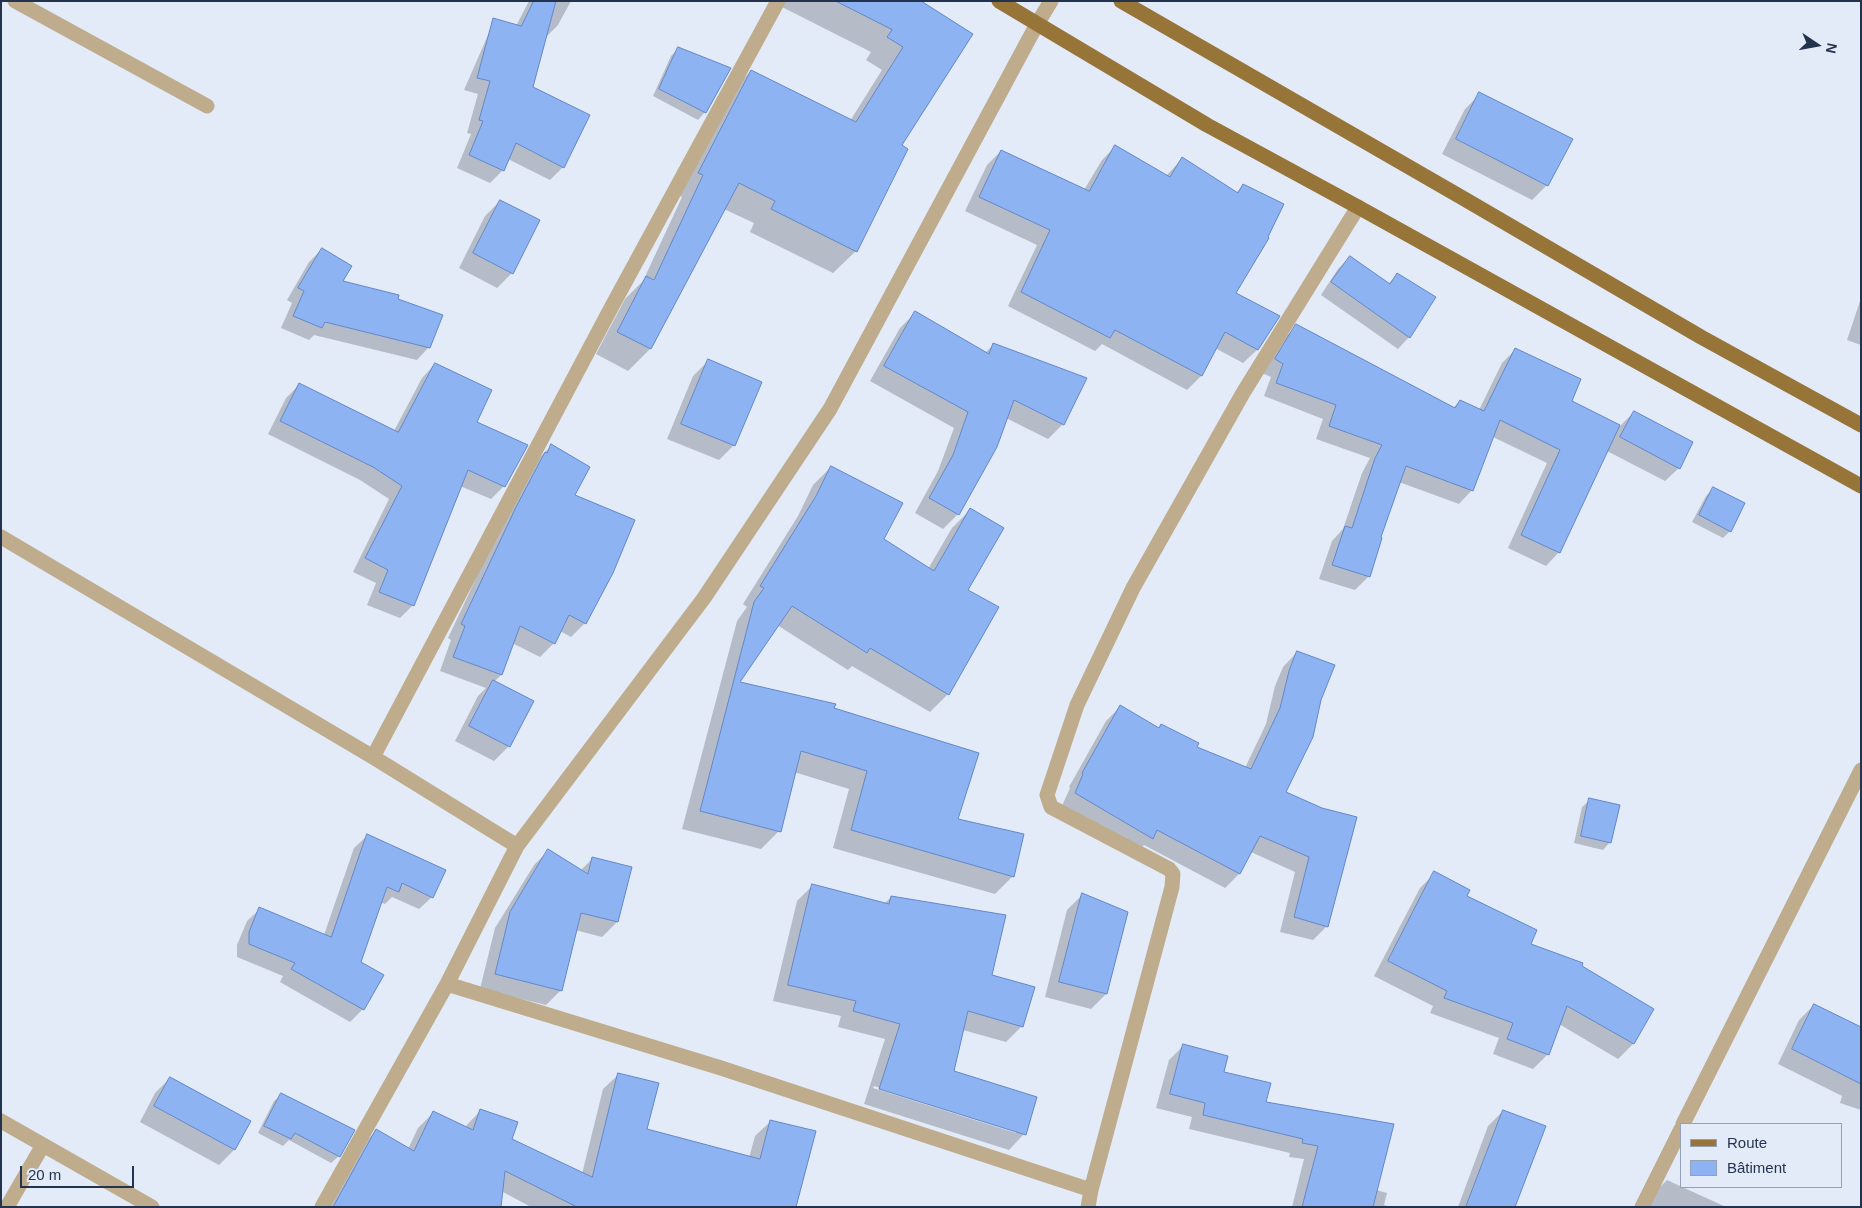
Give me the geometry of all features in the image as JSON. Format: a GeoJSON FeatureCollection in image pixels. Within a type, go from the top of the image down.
{"type":"FeatureCollection","features":[{"type":"Feature","properties":{"kind":"main road"},"geometry":{"type":"LineString","coordinates":[[999,1],[1207,126],[1358,207],[1861,486]]}},
{"type":"Feature","properties":{"kind":"main road"},"geometry":{"type":"LineString","coordinates":[[1121,1],[1701,338],[1861,425]]}},
{"type":"Feature","properties":{"kind":"street"},"geometry":{"type":"LineString","coordinates":[[15,1],[207,106]]}},
{"type":"Feature","properties":{"kind":"street"},"geometry":{"type":"LineString","coordinates":[[372,757],[611,308],[778,1]]}},
{"type":"Feature","properties":{"kind":"street"},"geometry":{"type":"LineString","coordinates":[[322,1207],[447,984],[518,846],[704,598],[830,409],[1051,1]]}},
{"type":"Feature","properties":{"kind":"street"},"geometry":{"type":"LineString","coordinates":[[1088,1207],[1172,886],[1173,874],[1169,869],[1051,807],[1047,795],[1077,705],[1133,588],[1243,393],[1358,207]]}},
{"type":"Feature","properties":{"kind":"street"},"geometry":{"type":"LineString","coordinates":[[1,537],[518,846]]}},
{"type":"Feature","properties":{"kind":"street"},"geometry":{"type":"LineString","coordinates":[[1684,1123],[1861,770]]}},
{"type":"Feature","properties":{"kind":"street"},"geometry":{"type":"LineString","coordinates":[[447,984],[721,1068],[1091,1190]]}},
{"type":"Feature","properties":{"kind":"street"},"geometry":{"type":"LineString","coordinates":[[1,1121],[152,1207]]}},
{"type":"Feature","properties":{"kind":"street"},"geometry":{"type":"LineString","coordinates":[[1642,1207],[1680,1131]]}},
{"type":"Feature","properties":{"kind":"street"},"geometry":{"type":"LineString","coordinates":[[7,1207],[43,1144]]}},
{"type":"Feature","properties":{"kind":"building"},"geometry":{"type":"Polygon","coordinates":[[[534,1],[556,1],[533,87],[590,115],[564,168],[516,143],[504,171],[469,155],[483,121],[479,120],[490,81],[477,78],[493,18],[521,26],[534,1]]]}},
{"type":"Feature","properties":{"kind":"building"},"geometry":{"type":"Polygon","coordinates":[[[836,1],[921,1],[973,34],[902,145],[908,149],[857,252],[771,209],[775,201],[739,183],[651,349],[617,332],[646,276],[654,280],[703,175],[698,173],[751,70],[856,122],[903,47],[887,37],[892,30],[836,1]]]}},
{"type":"Feature","properties":{"kind":"building"},"geometry":{"type":"Polygon","coordinates":[[[678,47],[731,68],[706,113],[659,89],[678,47]]]}},
{"type":"Feature","properties":{"kind":"building"},"geometry":{"type":"Polygon","coordinates":[[[1479,92],[1573,139],[1548,186],[1456,139],[1479,92]]]}},
{"type":"Feature","properties":{"kind":"building"},"geometry":{"type":"Polygon","coordinates":[[[1115,145],[1170,177],[1182,157],[1238,193],[1243,184],[1284,204],[1269,238],[1236,293],[1280,316],[1258,350],[1225,332],[1202,376],[1115,330],[1110,338],[1021,292],[1050,230],[979,197],[1001,150],[1089,191],[1115,145]]]}},
{"type":"Feature","properties":{"kind":"building"},"geometry":{"type":"Polygon","coordinates":[[[500,200],[540,220],[513,274],[473,253],[500,200]]]}},
{"type":"Feature","properties":{"kind":"building"},"geometry":{"type":"Polygon","coordinates":[[[322,248],[352,266],[343,281],[399,295],[398,299],[443,315],[430,348],[325,322],[322,328],[293,316],[304,291],[298,288],[322,248]]]}},
{"type":"Feature","properties":{"kind":"building"},"geometry":{"type":"Polygon","coordinates":[[[1350,256],[1390,284],[1397,273],[1436,297],[1410,338],[1331,282],[1350,256]]]}},
{"type":"Feature","properties":{"kind":"building"},"geometry":{"type":"Polygon","coordinates":[[[915,311],[989,354],[993,343],[1087,378],[1064,425],[1014,400],[997,447],[959,515],[929,498],[953,455],[968,412],[884,366],[915,311]]]}},
{"type":"Feature","properties":{"kind":"building"},"geometry":{"type":"Polygon","coordinates":[[[1296,324],[1455,408],[1460,400],[1484,411],[1515,348],[1581,379],[1572,401],[1620,425],[1560,553],[1521,535],[1560,450],[1500,420],[1473,491],[1406,466],[1381,537],[1370,577],[1332,565],[1345,526],[1352,528],[1375,458],[1382,445],[1329,426],[1336,405],[1276,383],[1283,364],[1275,359],[1296,324]]]}},
{"type":"Feature","properties":{"kind":"building"},"geometry":{"type":"Polygon","coordinates":[[[708,359],[762,382],[735,446],[681,424],[708,359]]]}},
{"type":"Feature","properties":{"kind":"building"},"geometry":{"type":"Polygon","coordinates":[[[435,363],[492,390],[477,422],[528,445],[505,487],[468,470],[414,606],[379,592],[388,570],[365,558],[402,486],[373,467],[280,421],[299,383],[398,432],[435,363]]]}},
{"type":"Feature","properties":{"kind":"building"},"geometry":{"type":"Polygon","coordinates":[[[1634,411],[1693,442],[1680,469],[1620,437],[1634,411]]]}},
{"type":"Feature","properties":{"kind":"building"},"geometry":{"type":"Polygon","coordinates":[[[551,444],[590,467],[575,495],[635,520],[613,573],[586,624],[569,615],[555,644],[520,626],[502,675],[453,657],[465,626],[461,624],[516,507],[551,444]]]}},
{"type":"Feature","properties":{"kind":"building"},"geometry":{"type":"Polygon","coordinates":[[[831,466],[903,503],[884,539],[934,571],[970,508],[1004,528],[968,590],[999,607],[949,695],[870,648],[867,653],[792,606],[740,682],[836,704],[834,708],[979,753],[958,819],[1024,834],[1014,877],[851,830],[867,771],[801,751],[781,832],[700,811],[754,602],[764,588],[760,586],[816,496],[831,466]]]}},
{"type":"Feature","properties":{"kind":"building"},"geometry":{"type":"Polygon","coordinates":[[[1713,487],[1745,503],[1731,532],[1699,515],[1713,487]]]}},
{"type":"Feature","properties":{"kind":"building"},"geometry":{"type":"Polygon","coordinates":[[[1297,651],[1335,665],[1321,700],[1313,737],[1286,792],[1322,808],[1357,817],[1328,927],[1294,917],[1309,857],[1260,836],[1240,874],[1157,830],[1153,839],[1075,793],[1082,773],[1120,705],[1159,728],[1161,724],[1199,743],[1197,747],[1251,769],[1280,708],[1289,671],[1297,651]]]}},
{"type":"Feature","properties":{"kind":"building"},"geometry":{"type":"Polygon","coordinates":[[[493,680],[534,701],[510,747],[469,726],[493,680]]]}},
{"type":"Feature","properties":{"kind":"building"},"geometry":{"type":"Polygon","coordinates":[[[1589,798],[1620,805],[1611,843],[1581,836],[1589,798]]]}},
{"type":"Feature","properties":{"kind":"building"},"geometry":{"type":"Polygon","coordinates":[[[367,834],[446,870],[433,898],[402,883],[399,892],[387,887],[361,962],[384,975],[364,1010],[291,969],[295,963],[249,944],[249,932],[259,907],[331,937],[367,834]]]}},
{"type":"Feature","properties":{"kind":"building"},"geometry":{"type":"Polygon","coordinates":[[[548,849],[588,874],[592,857],[632,867],[618,922],[581,913],[562,991],[495,974],[510,912],[548,849]]]}},
{"type":"Feature","properties":{"kind":"building"},"geometry":{"type":"Polygon","coordinates":[[[1434,871],[1470,890],[1467,896],[1537,930],[1531,944],[1583,963],[1582,966],[1654,1009],[1634,1044],[1567,1006],[1549,1055],[1507,1039],[1513,1023],[1444,998],[1447,991],[1388,961],[1434,871]]]}},
{"type":"Feature","properties":{"kind":"building"},"geometry":{"type":"Polygon","coordinates":[[[812,884],[889,904],[891,896],[1006,915],[992,975],[1035,987],[1023,1027],[968,1011],[954,1071],[1037,1097],[1026,1135],[879,1089],[900,1024],[853,1011],[856,1001],[788,985],[812,884]]]}},
{"type":"Feature","properties":{"kind":"building"},"geometry":{"type":"Polygon","coordinates":[[[1082,893],[1128,912],[1107,994],[1059,982],[1082,893]]]}},
{"type":"Feature","properties":{"kind":"building"},"geometry":{"type":"Polygon","coordinates":[[[1814,1004],[1861,1027],[1861,1084],[1792,1049],[1814,1004]]]}},
{"type":"Feature","properties":{"kind":"building"},"geometry":{"type":"Polygon","coordinates":[[[1183,1044],[1228,1056],[1224,1072],[1271,1083],[1266,1102],[1394,1124],[1373,1207],[1302,1207],[1318,1146],[1302,1143],[1303,1139],[1203,1115],[1205,1103],[1170,1094],[1183,1044]]]}},
{"type":"Feature","properties":{"kind":"building"},"geometry":{"type":"Polygon","coordinates":[[[618,1073],[659,1083],[647,1129],[760,1159],[770,1120],[816,1131],[796,1207],[577,1207],[505,1171],[501,1207],[333,1207],[376,1129],[414,1151],[433,1111],[473,1130],[480,1109],[518,1122],[512,1139],[592,1177],[618,1073]]]}},
{"type":"Feature","properties":{"kind":"building"},"geometry":{"type":"Polygon","coordinates":[[[170,1077],[251,1121],[235,1150],[154,1106],[170,1077]]]}},
{"type":"Feature","properties":{"kind":"building"},"geometry":{"type":"Polygon","coordinates":[[[281,1093],[355,1130],[340,1157],[295,1133],[291,1139],[264,1126],[281,1093]]]}},
{"type":"Feature","properties":{"kind":"building"},"geometry":{"type":"Polygon","coordinates":[[[1503,1110],[1546,1126],[1515,1207],[1466,1207],[1503,1110]]]}}]}
